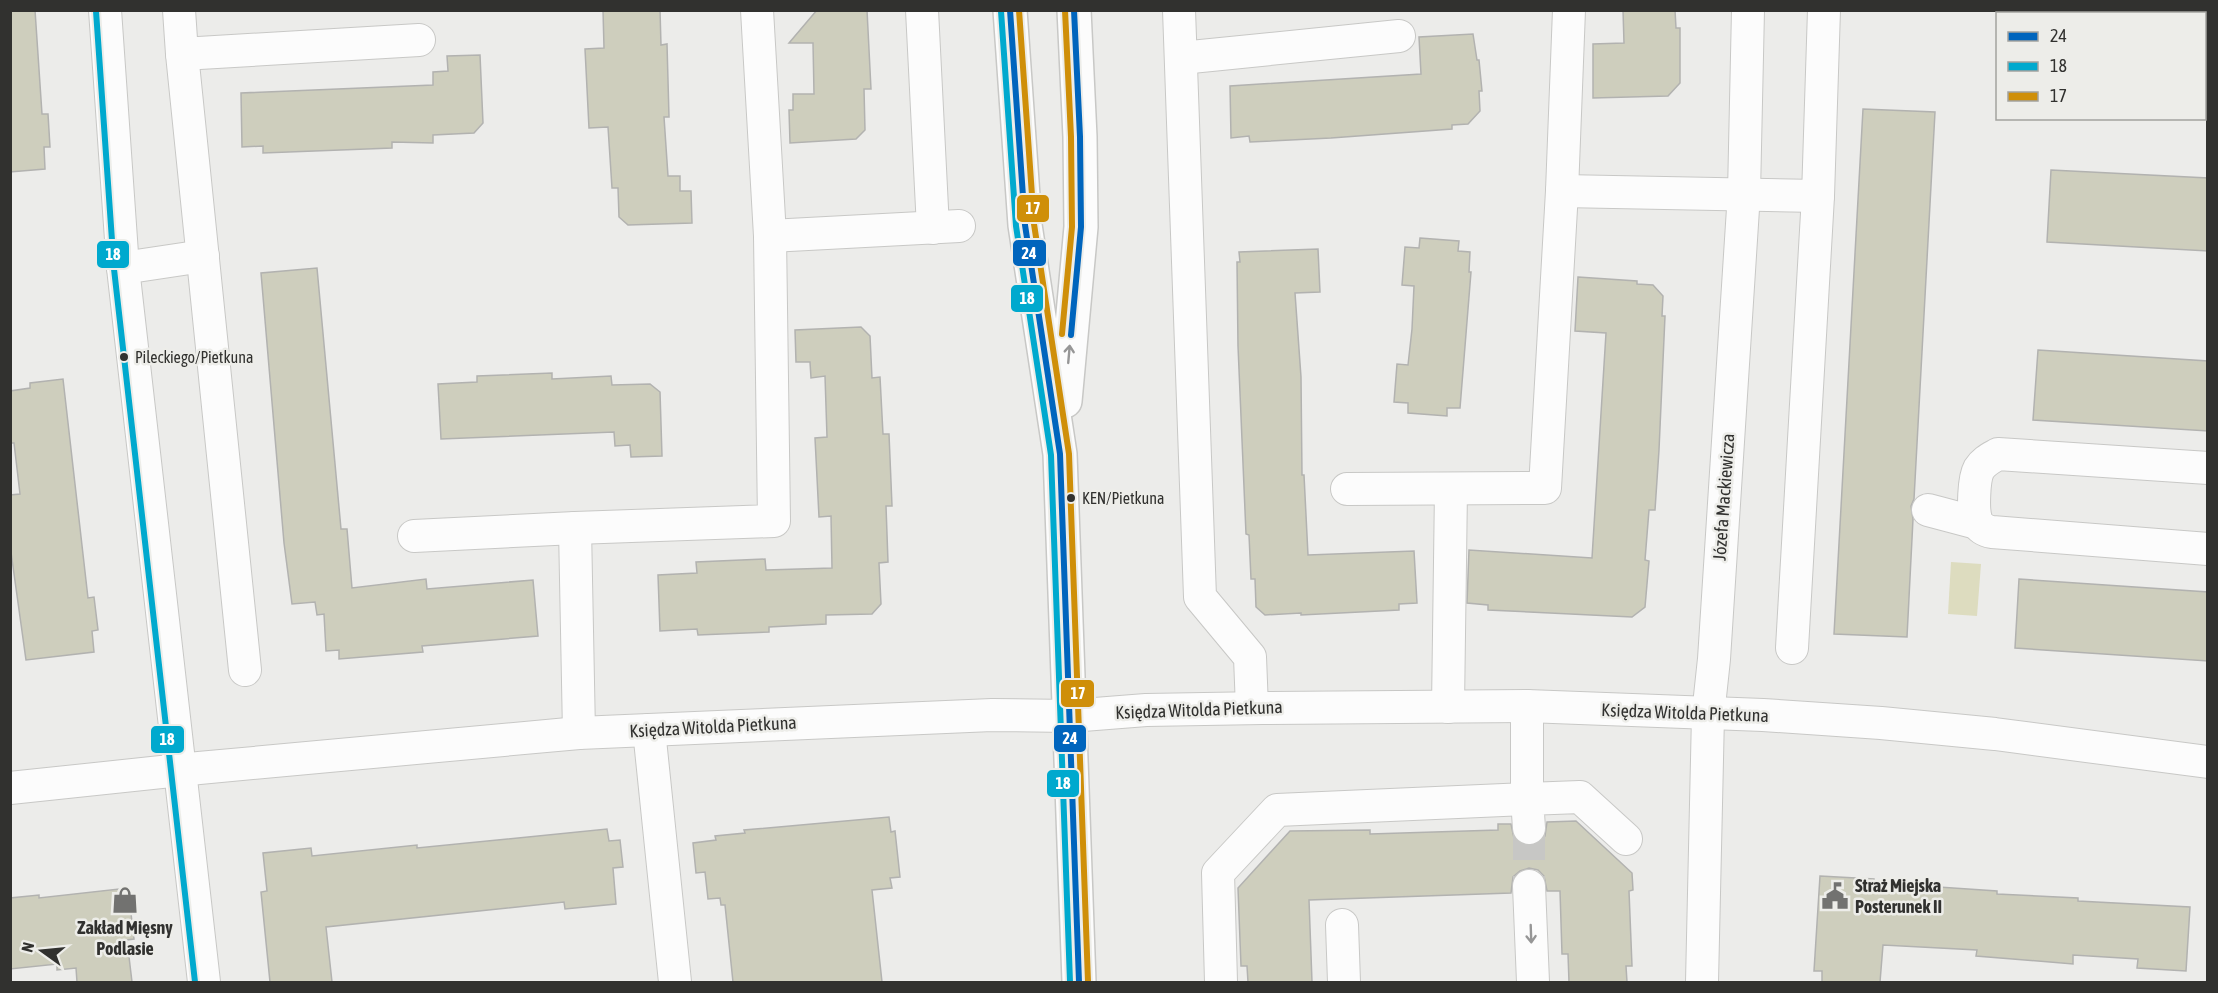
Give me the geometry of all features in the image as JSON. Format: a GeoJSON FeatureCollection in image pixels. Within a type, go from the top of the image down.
{"type":"FeatureCollection","features":[{"type":"Feature","properties":{"kind":"street"},"geometry":{"type":"LineString","coordinates":[[105,10],[123,268],[204,982]]}},
{"type":"Feature","properties":{"kind":"street"},"geometry":{"type":"LineString","coordinates":[[179,10],[245,670]]}},
{"type":"Feature","properties":{"kind":"street"},"geometry":{"type":"LineString","coordinates":[[414,536],[774,521],[770,236],[757,10]]}},
{"type":"Feature","properties":{"kind":"street"},"geometry":{"type":"LineString","coordinates":[[770,236],[946,227],[922,10]]}},
{"type":"Feature","properties":{"kind":"street"},"geometry":{"type":"LineString","coordinates":[[1010,10],[1025,225],[1060,454],[1078,982]]}},
{"type":"Feature","properties":{"kind":"street"},"geometry":{"type":"LineString","coordinates":[[1060,454],[1081,227],[1080,137],[1074,10]]}},
{"type":"Feature","properties":{"kind":"street"},"geometry":{"type":"LineString","coordinates":[[1179,10],[1200,597],[1250,657],[1252,708]]}},
{"type":"Feature","properties":{"kind":"street"},"geometry":{"type":"LineString","coordinates":[[1347,489],[1545,488],[1562,191],[1569,10]]}},
{"type":"Feature","properties":{"kind":"street","name":"Józefa Mackiewicza"},"geometry":{"type":"LineString","coordinates":[[1701,982],[1708,715],[1714,659],[1744,193],[1748,10]]}},
{"type":"Feature","properties":{"kind":"street"},"geometry":{"type":"LineString","coordinates":[[1791,648],[1818,196],[1824,10]]}},
{"type":"Feature","properties":{"kind":"street"},"geometry":{"type":"LineString","coordinates":[[1180,58],[1399,36]]}},
{"type":"Feature","properties":{"kind":"street"},"geometry":{"type":"LineString","coordinates":[[182,54],[419,40]]}},
{"type":"Feature","properties":{"kind":"street"},"geometry":{"type":"LineString","coordinates":[[1562,191],[1818,196]]}},
{"type":"Feature","properties":{"kind":"street"},"geometry":{"type":"LineString","coordinates":[[123,268],[203,256]]}},
{"type":"Feature","properties":{"kind":"street"},"geometry":{"type":"LineString","coordinates":[[1977,523],[1974,509],[1976,476],[1980,466],[1998,454],[2208,468]]}},
{"type":"Feature","properties":{"kind":"street"},"geometry":{"type":"LineString","coordinates":[[1448,707],[1451,489]]}},
{"type":"Feature","properties":{"kind":"street"},"geometry":{"type":"LineString","coordinates":[[1928,510],[1977,523],[1984,530],[1992,532],[2208,549]]}},
{"type":"Feature","properties":{"kind":"street"},"geometry":{"type":"LineString","coordinates":[[575,528],[579,733]]}},
{"type":"Feature","properties":{"kind":"street"},"geometry":{"type":"LineString","coordinates":[[1527,706],[1528,814]]}},
{"type":"Feature","properties":{"kind":"street","name":"Księdza Witolda Pietkuna"},"geometry":{"type":"LineString","coordinates":[[10,788],[579,733],[992,715],[1070,716],[1146,710],[1252,708],[1527,706],[1708,715],[1763,715],[1995,734],[2208,762]]}},
{"type":"Feature","properties":{"kind":"street"},"geometry":{"type":"LineString","coordinates":[[649,730],[675,982]]}},
{"type":"Feature","properties":{"kind":"street"},"geometry":{"type":"LineString","coordinates":[[1221,982],[1218,873],[1277,810],[1528,814],[1580,797],[1626,839]]}},
{"type":"Feature","properties":{"kind":"street"},"geometry":{"type":"LineString","coordinates":[[1529,886],[1533,982]]}},
{"type":"Feature","properties":{"kind":"street"},"geometry":{"type":"LineString","coordinates":[[1342,925],[1344,982]]}},
{"type":"Feature","properties":{"kind":"green space"},"geometry":{"type":"Polygon","coordinates":[[[1951,562],[1981,564],[1977,616],[1948,614],[1951,562]]]}},
{"type":"Feature","properties":{"kind":"building"},"geometry":{"type":"Polygon","coordinates":[[[10,10],[35,10],[42,114],[48,114],[50,147],[44,147],[45,169],[10,172],[10,10]]]}},
{"type":"Feature","properties":{"kind":"building"},"geometry":{"type":"Polygon","coordinates":[[[603,10],[660,10],[661,45],[667,44],[669,117],[664,117],[668,176],[680,176],[680,191],[691,191],[692,223],[628,225],[619,217],[618,188],[612,188],[608,127],[589,128],[585,49],[604,48],[603,10]]]}},
{"type":"Feature","properties":{"kind":"building"},"geometry":{"type":"Polygon","coordinates":[[[817,10],[867,10],[871,89],[864,89],[865,130],[856,139],[790,143],[789,110],[793,110],[793,94],[814,94],[813,43],[789,43],[817,10]]]}},
{"type":"Feature","properties":{"kind":"building"},"geometry":{"type":"Polygon","coordinates":[[[1623,10],[1675,10],[1676,28],[1680,28],[1680,83],[1668,96],[1593,98],[1593,44],[1624,43],[1623,10]]]}},
{"type":"Feature","properties":{"kind":"building"},"geometry":{"type":"Polygon","coordinates":[[[1473,34],[1477,60],[1479,60],[1482,91],[1479,91],[1480,111],[1468,124],[1452,125],[1452,129],[1331,138],[1250,142],[1249,136],[1231,138],[1230,86],[1421,74],[1419,37],[1473,34]]]}},
{"type":"Feature","properties":{"kind":"building"},"geometry":{"type":"Polygon","coordinates":[[[480,55],[483,123],[474,133],[433,135],[433,143],[392,142],[392,148],[263,153],[263,146],[242,147],[241,93],[433,85],[433,72],[448,71],[447,56],[480,55]]]}},
{"type":"Feature","properties":{"kind":"building"},"geometry":{"type":"Polygon","coordinates":[[[1863,109],[1935,112],[1914,499],[1911,506],[1913,519],[1907,637],[1834,634],[1863,109]]]}},
{"type":"Feature","properties":{"kind":"building"},"geometry":{"type":"Polygon","coordinates":[[[2051,170],[2208,178],[2208,251],[2047,242],[2051,170]]]}},
{"type":"Feature","properties":{"kind":"building"},"geometry":{"type":"Polygon","coordinates":[[[1420,238],[1459,241],[1458,251],[1470,252],[1469,272],[1471,272],[1460,408],[1447,408],[1447,416],[1408,413],[1408,403],[1394,402],[1397,364],[1408,365],[1412,329],[1414,286],[1402,285],[1405,247],[1419,248],[1420,238]]]}},
{"type":"Feature","properties":{"kind":"building"},"geometry":{"type":"Polygon","coordinates":[[[1318,249],[1320,292],[1295,293],[1301,377],[1302,475],[1304,475],[1308,555],[1414,551],[1417,603],[1399,604],[1399,610],[1265,615],[1256,607],[1255,579],[1251,579],[1249,535],[1246,534],[1237,262],[1240,262],[1239,252],[1318,249]]]}},
{"type":"Feature","properties":{"kind":"building"},"geometry":{"type":"Polygon","coordinates":[[[317,268],[341,529],[347,529],[352,588],[426,579],[427,589],[533,580],[538,636],[422,646],[423,652],[339,659],[339,650],[326,651],[324,614],[317,615],[315,602],[292,604],[284,543],[261,273],[317,268]]]}},
{"type":"Feature","properties":{"kind":"building"},"geometry":{"type":"Polygon","coordinates":[[[1578,277],[1637,281],[1637,284],[1653,285],[1663,296],[1662,316],[1665,316],[1659,450],[1655,510],[1649,510],[1645,560],[1649,561],[1645,607],[1632,617],[1488,610],[1488,605],[1467,603],[1469,550],[1592,558],[1606,333],[1575,331],[1578,277]]]}},
{"type":"Feature","properties":{"kind":"building"},"geometry":{"type":"Polygon","coordinates":[[[861,327],[870,336],[872,378],[880,377],[883,434],[889,434],[892,506],[886,506],[888,562],[879,563],[881,604],[872,614],[826,615],[826,624],[769,627],[769,632],[698,635],[697,629],[660,631],[658,575],[697,573],[696,562],[765,559],[766,570],[832,568],[831,516],[819,517],[815,438],[827,437],[825,376],[811,378],[810,362],[796,362],[795,330],[861,327]]]}},
{"type":"Feature","properties":{"kind":"building"},"geometry":{"type":"Polygon","coordinates":[[[2038,350],[2208,361],[2208,431],[2033,420],[2038,350]]]}},
{"type":"Feature","properties":{"kind":"building"},"geometry":{"type":"Polygon","coordinates":[[[552,373],[552,379],[611,376],[612,385],[650,384],[660,392],[662,456],[631,457],[630,445],[615,446],[614,432],[441,439],[438,384],[477,382],[477,376],[552,373]]]}},
{"type":"Feature","properties":{"kind":"building"},"geometry":{"type":"Polygon","coordinates":[[[63,379],[88,598],[94,597],[98,630],[92,631],[94,652],[26,660],[10,545],[10,495],[20,494],[14,443],[10,443],[10,391],[30,388],[30,383],[63,379]]]}},
{"type":"Feature","properties":{"kind":"building"},"geometry":{"type":"Polygon","coordinates":[[[2019,579],[2208,592],[2208,661],[2015,648],[2019,579]]]}},
{"type":"Feature","properties":{"kind":"building"},"geometry":{"type":"Polygon","coordinates":[[[889,817],[891,832],[895,831],[900,877],[890,878],[892,888],[872,890],[882,982],[733,982],[725,905],[721,905],[720,898],[708,899],[705,872],[696,873],[693,843],[716,840],[715,836],[745,833],[744,830],[889,817]]]}},
{"type":"Feature","properties":{"kind":"building"},"geometry":{"type":"Polygon","coordinates":[[[1576,821],[1632,873],[1633,890],[1629,891],[1632,966],[1626,966],[1627,982],[1569,982],[1568,954],[1562,954],[1560,891],[1547,891],[1544,876],[1538,870],[1529,868],[1513,877],[1511,893],[1309,900],[1312,982],[1248,982],[1247,966],[1241,966],[1238,888],[1290,831],[1370,830],[1370,834],[1498,830],[1498,824],[1511,824],[1514,838],[1530,846],[1539,843],[1545,836],[1547,822],[1576,821]]]}},
{"type":"Feature","properties":{"kind":"building"},"geometry":{"type":"Polygon","coordinates":[[[607,829],[609,841],[620,840],[623,867],[613,868],[616,904],[565,909],[564,902],[326,927],[332,982],[270,982],[261,892],[267,891],[263,853],[311,848],[312,856],[607,829]]]}},
{"type":"Feature","properties":{"kind":"building"},"geometry":{"type":"Polygon","coordinates":[[[1820,876],[1874,879],[1874,888],[1939,892],[1939,887],[1997,891],[1997,894],[2078,898],[2078,901],[2190,907],[2186,971],[2137,968],[2138,959],[2073,955],[2073,964],[1976,956],[1977,950],[1883,945],[1880,982],[1822,982],[1822,971],[1814,971],[1820,876]]]}},
{"type":"Feature","properties":{"kind":"building"},"geometry":{"type":"Polygon","coordinates":[[[128,888],[134,939],[127,940],[132,982],[77,982],[76,968],[57,970],[57,964],[10,969],[10,898],[39,895],[39,898],[128,888]]]}},
{"type":"Feature","properties":{"kind":"tunnel"},"geometry":{"type":"LineString","coordinates":[[1529,828],[1529,886]]}},
{"type":"Feature","properties":{"kind":"transit line","name":"24"},"geometry":{"type":"LineString","coordinates":[[1010,10],[1025,225],[1060,454],[1079,982]]}},
{"type":"Feature","properties":{"kind":"transit line","name":"17"},"geometry":{"type":"LineString","coordinates":[[1019,10],[1034,224],[1069,454],[1088,982]]}},
{"type":"Feature","properties":{"kind":"transit line","name":"17"},"geometry":{"type":"LineString","coordinates":[[1062,334],[1072,227],[1071,137],[1065,10]]}},
{"type":"Feature","properties":{"kind":"transit line","name":"24"},"geometry":{"type":"LineString","coordinates":[[1071,335],[1081,227],[1080,137],[1074,10]]}},
{"type":"Feature","properties":{"kind":"transit line","name":"18"},"geometry":{"type":"LineString","coordinates":[[96,11],[114,269],[195,982]]}},
{"type":"Feature","properties":{"kind":"transit line","name":"18"},"geometry":{"type":"LineString","coordinates":[[1001,11],[1016,226],[1051,455],[1070,982]]}},
{"type":"Feature","properties":{"kind":"place","name":"Pileckiego/Pietkuna"},"geometry":{"type":"Point","coordinates":[124,357]}},
{"type":"Feature","properties":{"kind":"place","name":"KEN/Pietkuna"},"geometry":{"type":"Point","coordinates":[1071,498]}},
{"type":"Feature","properties":{"kind":"place","name":"Straż Miejska Posterunek II"},"geometry":{"type":"Point","coordinates":[1835,896]}},
{"type":"Feature","properties":{"kind":"place","name":"Zakład Mięsny Podlasie"},"geometry":{"type":"Point","coordinates":[125,900]}}]}
